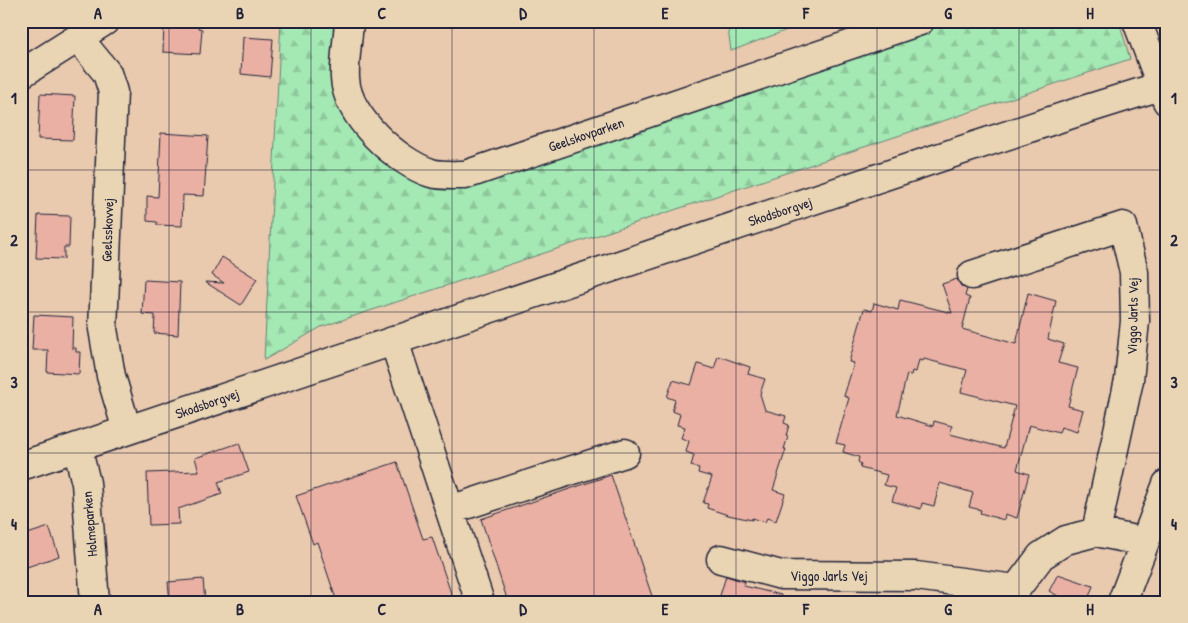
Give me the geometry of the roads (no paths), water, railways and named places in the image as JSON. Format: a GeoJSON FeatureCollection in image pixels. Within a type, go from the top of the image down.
{"type":"FeatureCollection","features":[{"type":"Feature","properties":{"kind":"street"},"geometry":{"type":"LineString","coordinates":[[21,74],[105,21]]}},
{"type":"Feature","properties":{"kind":"street","name":"Geelskovparken"},"geometry":{"type":"LineString","coordinates":[[349,21],[345,80],[354,109],[380,141],[407,162],[432,174],[465,175],[920,21]]}},
{"type":"Feature","properties":{"kind":"street"},"geometry":{"type":"LineString","coordinates":[[1137,21],[1165,91]]}},
{"type":"Feature","properties":{"kind":"street","name":"Geelsskovvej"},"geometry":{"type":"LineString","coordinates":[[79,39],[107,72],[113,92],[103,329],[110,376],[127,430]]}},
{"type":"Feature","properties":{"kind":"street","name":"Skodsborgvej"},"geometry":{"type":"LineString","coordinates":[[21,466],[1087,108],[1165,91]]}},
{"type":"Feature","properties":{"kind":"street","name":"Viggo Jarls Vej"},"geometry":{"type":"LineString","coordinates":[[972,275],[1123,226],[1134,272],[1135,321],[1129,380],[1096,532]]}},
{"type":"Feature","properties":{"kind":"street"},"geometry":{"type":"LineString","coordinates":[[394,341],[480,602]]}},
{"type":"Feature","properties":{"kind":"street","name":"Holmeparken"},"geometry":{"type":"LineString","coordinates":[[78,447],[86,484],[95,602]]}},
{"type":"Feature","properties":{"kind":"street"},"geometry":{"type":"LineString","coordinates":[[450,510],[625,453]]}},
{"type":"Feature","properties":{"kind":"street"},"geometry":{"type":"LineString","coordinates":[[1122,602],[1167,484]]}},
{"type":"Feature","properties":{"kind":"street","name":"Viggo Jarls Vej"},"geometry":{"type":"LineString","coordinates":[[721,559],[781,575],[916,576],[1016,589],[1041,556],[1066,540],[1096,532],[1145,542]]}}]}
